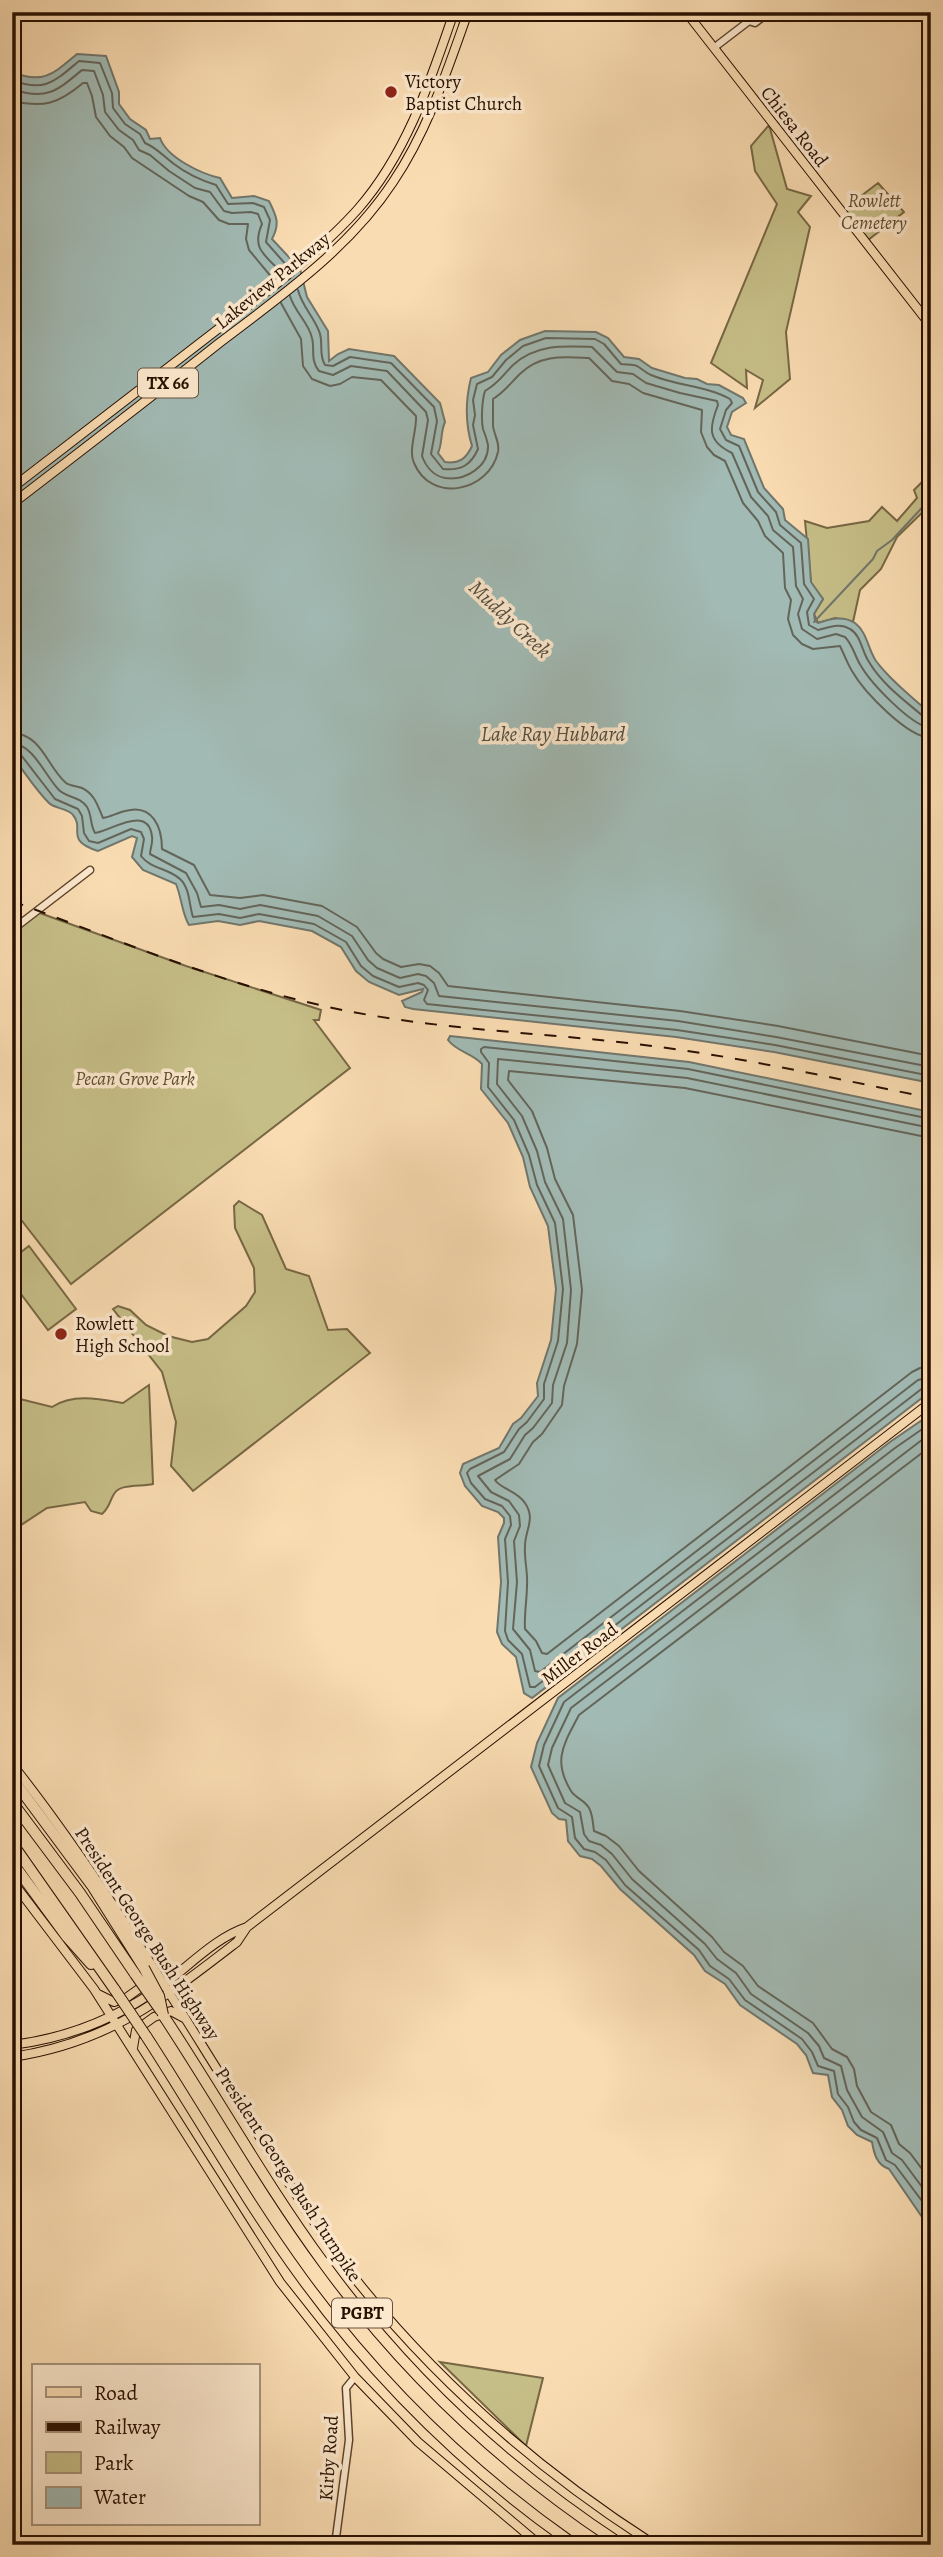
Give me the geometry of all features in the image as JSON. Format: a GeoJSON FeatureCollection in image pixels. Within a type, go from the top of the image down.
{"type":"FeatureCollection","features":[{"type":"Feature","properties":{"kind":"highway"},"geometry":{"type":"LineString","coordinates":[[12,1778],[93,1887],[143,1968]]}},
{"type":"Feature","properties":{"kind":"highway","name":"President George Bush Turnpike"},"geometry":{"type":"LineString","coordinates":[[12,1802],[80,1893],[143,1968],[166,2018],[301,2231],[346,2293],[438,2397],[502,2456],[622,2545]]}},
{"type":"Feature","properties":{"kind":"highway","name":"PGBT"},"geometry":{"type":"LineString","coordinates":[[12,1843],[146,2036],[281,2248],[354,2344],[412,2408],[463,2456],[516,2501],[575,2545]]}},
{"type":"Feature","properties":{"kind":"highway"},"geometry":{"type":"LineString","coordinates":[[12,1862],[67,1937],[115,1990]]}},
{"type":"Feature","properties":{"kind":"main road","name":"Lakeview Parkway"},"geometry":{"type":"LineString","coordinates":[[12,488],[315,252],[370,195],[411,127],[454,12]]}},
{"type":"Feature","properties":{"kind":"main road","name":"Lakeview Parkway"},"geometry":{"type":"LineString","coordinates":[[12,504],[323,261],[367,216],[406,162],[432,109],[468,12]]}},
{"type":"Feature","properties":{"kind":"main road","name":"Chiesa Road"},"geometry":{"type":"LineString","coordinates":[[686,12],[931,326]]}},
{"type":"Feature","properties":{"kind":"main road"},"geometry":{"type":"LineString","coordinates":[[406,162],[415,135],[411,127]]}},
{"type":"Feature","properties":{"kind":"main road","name":"Miller Road"},"geometry":{"type":"LineString","coordinates":[[12,2057],[43,2053],[117,2026],[170,1993],[237,1942],[247,1927],[931,1402]]}},
{"type":"Feature","properties":{"kind":"main road","name":"President George Bush Highway"},"geometry":{"type":"LineString","coordinates":[[12,1763],[99,1880],[143,1968],[164,1984],[313,2221],[364,2289],[413,2344],[478,2409],[537,2462],[583,2497],[655,2545]]}},
{"type":"Feature","properties":{"kind":"main road"},"geometry":{"type":"LineString","coordinates":[[12,1881],[94,1989],[280,2282],[355,2377],[418,2442],[540,2545]]}},
{"type":"Feature","properties":{"kind":"main road","name":"Miller Road"},"geometry":{"type":"LineString","coordinates":[[12,2045],[50,2039],[111,2016],[141,2000],[232,1932],[247,1927]]}},
{"type":"Feature","properties":{"kind":"main road"},"geometry":{"type":"LineString","coordinates":[[94,1989],[104,1999],[114,2002],[126,1998],[146,1986],[150,1979],[152,1972],[143,1968]]}},
{"type":"Feature","properties":{"kind":"main road"},"geometry":{"type":"LineString","coordinates":[[134,2051],[136,2030],[154,2017],[171,2011],[187,2020]]}},
{"type":"Feature","properties":{"kind":"street"},"geometry":{"type":"LineString","coordinates":[[749,21],[749,14],[752,12]]}},
{"type":"Feature","properties":{"kind":"street"},"geometry":{"type":"LineString","coordinates":[[749,21],[755,23],[769,12]]}},
{"type":"Feature","properties":{"kind":"street"},"geometry":{"type":"LineString","coordinates":[[715,47],[749,21]]}},
{"type":"Feature","properties":{"kind":"street"},"geometry":{"type":"LineString","coordinates":[[12,930],[90,870]]}},
{"type":"Feature","properties":{"kind":"street","name":"Kirby Road"},"geometry":{"type":"LineString","coordinates":[[335,2545],[348,2453],[346,2388],[355,2377]]}},
{"type":"Feature","properties":{"kind":"green space"},"geometry":{"type":"Polygon","coordinates":[[[769,125],[787,189],[811,196],[798,212],[810,227],[786,332],[790,379],[755,408],[763,380],[746,370],[747,388],[711,363],[777,204],[755,171],[751,146],[769,125]]]}},
{"type":"Feature","properties":{"kind":"green space","name":"Rowlett Cemetery"},"geometry":{"type":"Polygon","coordinates":[[[878,183],[904,212],[868,240],[844,209],[878,183]]]}},
{"type":"Feature","properties":{"kind":"green space"},"geometry":{"type":"Polygon","coordinates":[[[931,473],[931,504],[897,537],[881,569],[860,590],[853,622],[835,618],[818,623],[814,614],[823,599],[811,583],[805,521],[827,528],[869,521],[882,507],[897,521],[917,498],[914,490],[931,473]]]}},
{"type":"Feature","properties":{"kind":"green space","name":"Pecan Grove Park"},"geometry":{"type":"Polygon","coordinates":[[[37,912],[186,966],[321,1010],[319,1020],[314,1020],[350,1068],[71,1284],[12,1208],[12,932],[37,912]]]}},
{"type":"Feature","properties":{"kind":"green space"},"geometry":{"type":"Polygon","coordinates":[[[239,1201],[262,1215],[286,1269],[309,1276],[328,1330],[347,1329],[370,1353],[193,1491],[171,1466],[176,1422],[162,1372],[113,1309],[118,1306],[130,1310],[146,1325],[168,1336],[192,1342],[208,1339],[246,1306],[255,1292],[254,1268],[235,1228],[234,1206],[239,1201]]]}},
{"type":"Feature","properties":{"kind":"green space"},"geometry":{"type":"Polygon","coordinates":[[[29,1246],[76,1309],[48,1330],[12,1282],[12,1259],[29,1246]]]}},
{"type":"Feature","properties":{"kind":"green space"},"geometry":{"type":"Polygon","coordinates":[[[149,1385],[153,1484],[121,1488],[102,1514],[91,1511],[85,1502],[47,1508],[12,1531],[12,1397],[52,1407],[78,1399],[123,1403],[149,1385]]]}},
{"type":"Feature","properties":{"kind":"green space"},"geometry":{"type":"Polygon","coordinates":[[[440,2362],[543,2378],[526,2446],[440,2362]]]}},
{"type":"Feature","properties":{"kind":"water","name":"Lake Ray Hubbard"},"geometry":{"type":"Polygon","coordinates":[[[77,54],[106,56],[119,92],[119,104],[130,119],[146,130],[150,139],[160,138],[177,158],[195,169],[220,178],[232,198],[254,196],[269,201],[276,220],[272,239],[300,269],[307,297],[328,331],[329,361],[349,349],[394,356],[440,403],[445,422],[438,453],[445,462],[462,460],[472,446],[467,412],[471,378],[488,372],[501,355],[520,340],[545,331],[596,332],[608,338],[624,357],[639,359],[652,368],[685,378],[719,385],[743,398],[746,403],[732,412],[727,427],[731,435],[744,439],[764,488],[783,509],[785,520],[808,539],[811,582],[823,599],[814,614],[815,621],[818,623],[841,618],[855,623],[862,631],[876,661],[902,689],[931,714],[931,1083],[774,1052],[676,1037],[405,1007],[402,1001],[422,992],[423,989],[399,995],[369,982],[356,971],[341,947],[312,931],[259,921],[240,925],[218,921],[189,925],[176,884],[143,870],[132,857],[137,838],[132,836],[98,851],[81,843],[73,815],[52,805],[12,756],[12,72],[41,77],[55,71],[77,54]]]}},
{"type":"Feature","properties":{"kind":"water"},"geometry":{"type":"Polygon","coordinates":[[[450,1036],[689,1062],[931,1112],[931,1391],[532,1698],[524,1693],[516,1657],[502,1644],[497,1632],[501,1582],[498,1537],[504,1518],[498,1512],[482,1506],[465,1486],[460,1473],[463,1464],[499,1448],[513,1424],[538,1396],[537,1383],[551,1340],[556,1289],[548,1226],[530,1187],[523,1157],[508,1123],[481,1089],[482,1064],[452,1044],[448,1040],[450,1036]]]}},
{"type":"Feature","properties":{"kind":"water"},"geometry":{"type":"Polygon","coordinates":[[[931,1414],[931,2230],[889,2169],[879,2162],[872,2142],[857,2135],[848,2126],[842,2110],[832,2097],[828,2075],[813,2073],[806,2055],[797,2044],[740,2005],[725,1984],[705,1971],[694,1955],[620,1889],[601,1866],[592,1859],[580,1856],[568,1841],[566,1820],[559,1819],[552,1813],[531,1767],[537,1743],[558,1698],[890,1442],[931,1414]]]}},
{"type":"Feature","properties":{"kind":"waterway"},"geometry":{"type":"LineString","coordinates":[[814,622],[873,559],[877,551],[892,540],[931,498]]}},
{"type":"Feature","properties":{"kind":"railway"},"geometry":{"type":"LineString","coordinates":[[12,901],[206,972],[324,1006],[407,1021],[694,1052],[931,1098]]}},
{"type":"Feature","properties":{"kind":"place","name":"Victory Baptist Church"},"geometry":{"type":"Point","coordinates":[391,92]}},
{"type":"Feature","properties":{"kind":"place","name":"Rowlett High School"},"geometry":{"type":"Point","coordinates":[61,1334]}},
{"type":"Feature","properties":{"kind":"water label","name":"Muddy Creek"},"geometry":{"type":"Point","coordinates":[510,619]}}]}
